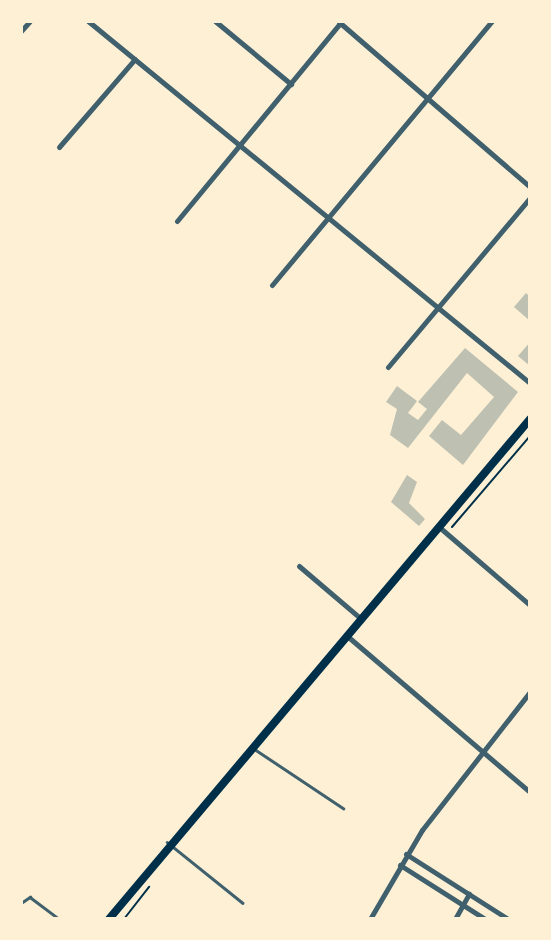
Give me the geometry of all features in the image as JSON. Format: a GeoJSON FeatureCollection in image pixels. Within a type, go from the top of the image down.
{"type":"FeatureCollection","features":[{"type":"Feature","properties":{"kind":"main road"},"geometry":{"type":"LineString","coordinates":[[109,919],[167,842],[530,419]]}},
{"type":"Feature","properties":{"kind":"street"},"geometry":{"type":"LineString","coordinates":[[21,31],[30,21]]}},
{"type":"Feature","properties":{"kind":"street"},"geometry":{"type":"LineString","coordinates":[[88,21],[329,215],[530,383]]}},
{"type":"Feature","properties":{"kind":"street"},"geometry":{"type":"LineString","coordinates":[[215,21],[291,84]]}},
{"type":"Feature","properties":{"kind":"street"},"geometry":{"type":"LineString","coordinates":[[272,285],[492,21]]}},
{"type":"Feature","properties":{"kind":"street"},"geometry":{"type":"LineString","coordinates":[[177,221],[340,22],[530,187]]}},
{"type":"Feature","properties":{"kind":"street"},"geometry":{"type":"LineString","coordinates":[[59,147],[135,59]]}},
{"type":"Feature","properties":{"kind":"street"},"geometry":{"type":"LineString","coordinates":[[388,367],[530,198]]}},
{"type":"Feature","properties":{"kind":"street"},"geometry":{"type":"LineString","coordinates":[[438,527],[530,605]]}},
{"type":"Feature","properties":{"kind":"street"},"geometry":{"type":"LineString","coordinates":[[299,566],[360,618]]}},
{"type":"Feature","properties":{"kind":"street"},"geometry":{"type":"LineString","coordinates":[[346,634],[530,792]]}},
{"type":"Feature","properties":{"kind":"street"},"geometry":{"type":"LineString","coordinates":[[370,919],[406,854],[482,750],[530,692]]}},
{"type":"Feature","properties":{"kind":"street"},"geometry":{"type":"LineString","coordinates":[[406,854],[508,919]]}},
{"type":"Feature","properties":{"kind":"street"},"geometry":{"type":"LineString","coordinates":[[400,865],[485,919]]}},
{"type":"Feature","properties":{"kind":"street"},"geometry":{"type":"LineString","coordinates":[[455,919],[469,894]]}},
{"type":"Feature","properties":{"kind":"lane"},"geometry":{"type":"LineString","coordinates":[[250,746],[343,808]]}},
{"type":"Feature","properties":{"kind":"lane"},"geometry":{"type":"LineString","coordinates":[[167,842],[243,903]]}},
{"type":"Feature","properties":{"kind":"lane"},"geometry":{"type":"LineString","coordinates":[[21,903],[35,899],[59,919]]}},
{"type":"Feature","properties":{"kind":"building"},"geometry":{"type":"Polygon","coordinates":[[[526,293],[530,297],[530,321],[514,307],[526,293]]]}},
{"type":"Feature","properties":{"kind":"building"},"geometry":{"type":"Polygon","coordinates":[[[530,342],[530,366],[518,356],[530,342]]]}},
{"type":"Feature","properties":{"kind":"building"},"geometry":{"type":"Polygon","coordinates":[[[465,348],[518,392],[463,465],[429,436],[442,420],[461,435],[494,397],[467,373],[408,448],[390,435],[397,409],[386,402],[397,386],[417,401],[408,413],[418,420],[427,409],[418,402],[465,348]]]}},
{"type":"Feature","properties":{"kind":"building"},"geometry":{"type":"Polygon","coordinates":[[[407,475],[417,482],[409,503],[425,519],[419,526],[391,502],[407,475]]]}}]}
